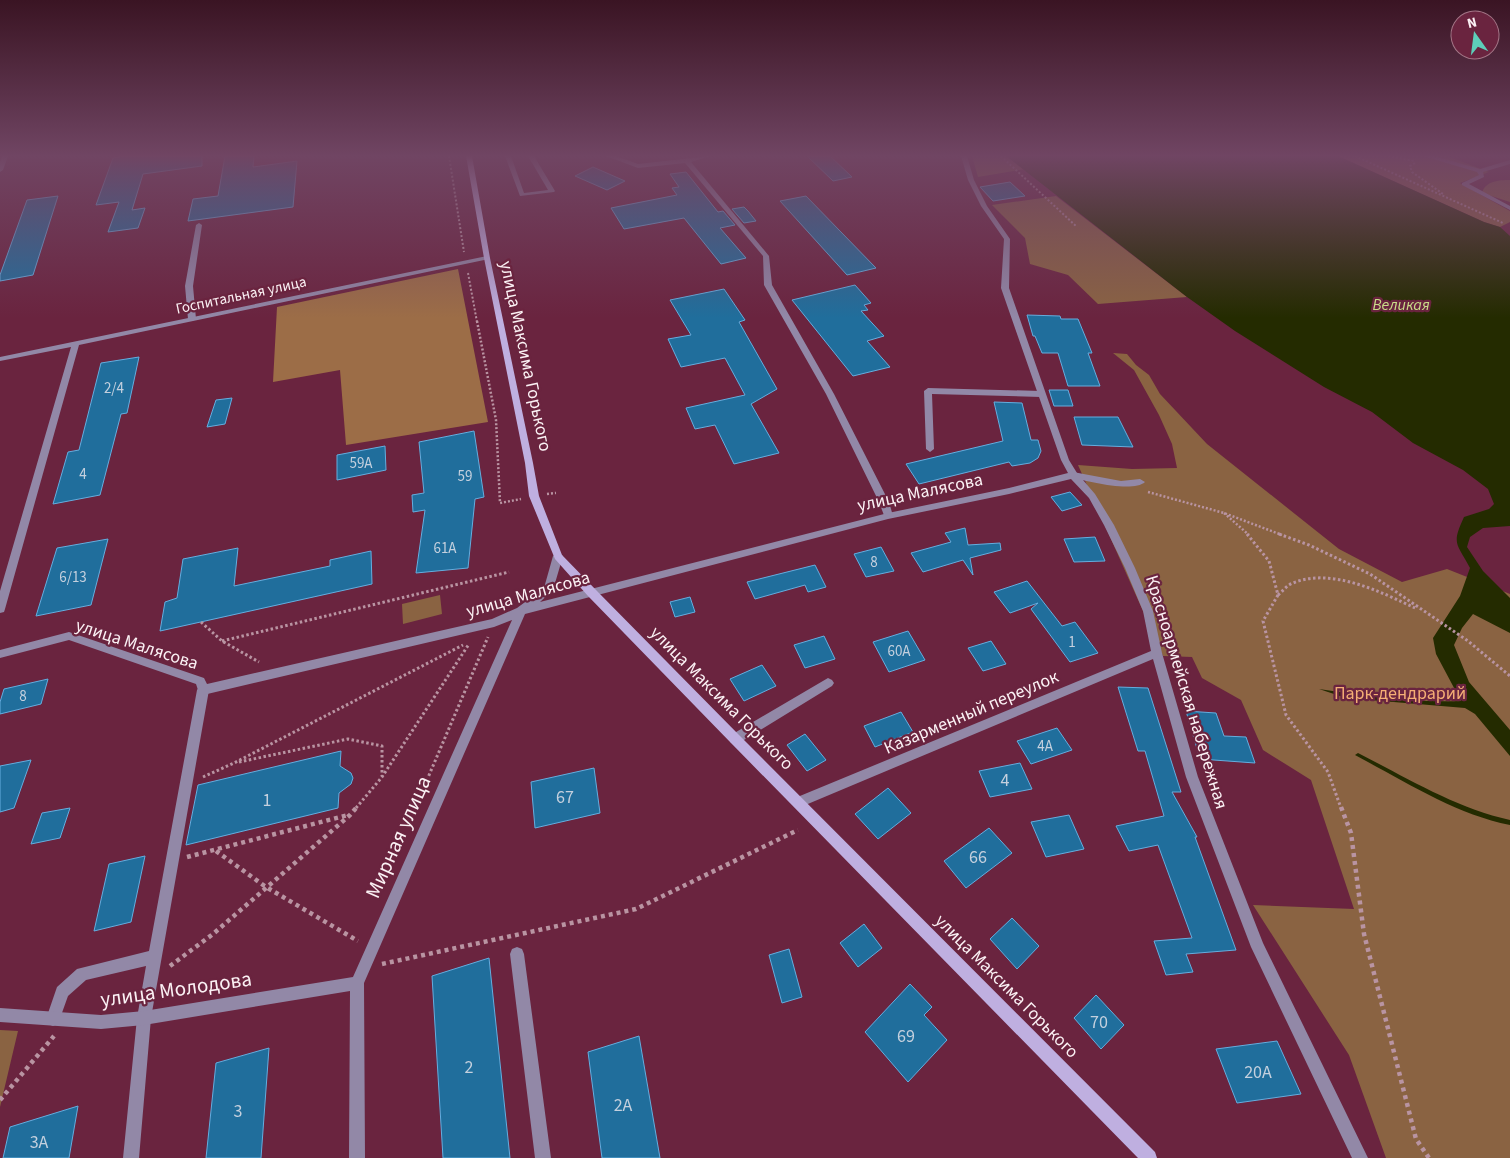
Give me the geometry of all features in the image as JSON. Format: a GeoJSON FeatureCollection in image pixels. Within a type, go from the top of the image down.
{"type":"FeatureCollection","features":[{"type":"Feature","properties":{"kind":"main road","name":"улица Максима Горького"},"geometry":{"type":"LineString","coordinates":[[479,210],[534,496],[558,556],[735,739],[1149,1158]]}},
{"type":"Feature","properties":{"kind":"street"},"geometry":{"type":"LineString","coordinates":[[728,210],[766,256],[768,285],[830,394],[884,502],[888,516]]}},
{"type":"Feature","properties":{"kind":"street","name":"Красноармейская набережная"},"geometry":{"type":"LineString","coordinates":[[987,210],[1007,239],[1005,288],[1065,460],[1073,475],[1092,496],[1130,568],[1148,611],[1156,653],[1192,777],[1258,947],[1360,1158]]}},
{"type":"Feature","properties":{"kind":"street"},"geometry":{"type":"LineString","coordinates":[[192,319],[189,286],[199,225]]}},
{"type":"Feature","properties":{"kind":"street","name":"Госпитальная улица"},"geometry":{"type":"LineString","coordinates":[[0,359],[487,258]]}},
{"type":"Feature","properties":{"kind":"street"},"geometry":{"type":"LineString","coordinates":[[0,608],[76,343]]}},
{"type":"Feature","properties":{"kind":"street"},"geometry":{"type":"LineString","coordinates":[[930,449],[928,391],[1041,394]]}},
{"type":"Feature","properties":{"kind":"street"},"geometry":{"type":"LineString","coordinates":[[1073,475],[1120,484],[1140,482]]}},
{"type":"Feature","properties":{"kind":"street","name":"улица Малясова"},"geometry":{"type":"LineString","coordinates":[[0,654],[69,636],[200,681],[203,690],[494,623],[521,611],[888,516],[1009,491],[1073,475]]}},
{"type":"Feature","properties":{"kind":"street","name":"Мирная улица"},"geometry":{"type":"LineString","coordinates":[[357,1158],[356,984],[521,611],[548,590],[558,556]]}},
{"type":"Feature","properties":{"kind":"street","name":"Казарменный переулок"},"geometry":{"type":"LineString","coordinates":[[799,802],[1156,653]]}},
{"type":"Feature","properties":{"kind":"street"},"geometry":{"type":"LineString","coordinates":[[735,739],[828,682]]}},
{"type":"Feature","properties":{"kind":"street"},"geometry":{"type":"LineString","coordinates":[[131,1158],[144,1018],[203,690]]}},
{"type":"Feature","properties":{"kind":"street"},"geometry":{"type":"LineString","coordinates":[[517,954],[543,1158]]}},
{"type":"Feature","properties":{"kind":"street"},"geometry":{"type":"LineString","coordinates":[[53,1019],[62,992],[82,974],[155,957]]}},
{"type":"Feature","properties":{"kind":"street","name":"улица Молодова"},"geometry":{"type":"LineString","coordinates":[[0,1015],[101,1022],[144,1018],[356,984]]}},
{"type":"Feature","properties":{"kind":"path"},"geometry":{"type":"LineString","coordinates":[[458,210],[496,420],[500,503],[556,493]]}},
{"type":"Feature","properties":{"kind":"path"},"geometry":{"type":"LineString","coordinates":[[1059,210],[1077,227]]}},
{"type":"Feature","properties":{"kind":"path"},"geometry":{"type":"LineString","coordinates":[[1475,210],[1502,222]]}},
{"type":"Feature","properties":{"kind":"path"},"geometry":{"type":"LineString","coordinates":[[1120,484],[1224,513],[1309,545],[1370,574],[1468,641],[1510,676]]}},
{"type":"Feature","properties":{"kind":"path"},"geometry":{"type":"LineString","coordinates":[[1224,513],[1249,535],[1269,561],[1278,594]]}},
{"type":"Feature","properties":{"kind":"path"},"geometry":{"type":"LineString","coordinates":[[222,641],[509,572]]}},
{"type":"Feature","properties":{"kind":"path"},"geometry":{"type":"LineString","coordinates":[[1423,612],[1356,583],[1315,578],[1294,582],[1278,594],[1263,620],[1286,715],[1328,772],[1351,833],[1364,934],[1416,1139],[1429,1158]]}},
{"type":"Feature","properties":{"kind":"path"},"geometry":{"type":"LineString","coordinates":[[201,622],[222,641],[261,663]]}},
{"type":"Feature","properties":{"kind":"path"},"geometry":{"type":"LineString","coordinates":[[409,823],[494,623]]}},
{"type":"Feature","properties":{"kind":"path"},"geometry":{"type":"LineString","coordinates":[[151,980],[213,934],[350,815],[382,777],[470,642],[234,763],[186,784]]}},
{"type":"Feature","properties":{"kind":"path"},"geometry":{"type":"LineString","coordinates":[[234,763],[348,739],[382,746],[382,777]]}},
{"type":"Feature","properties":{"kind":"path"},"geometry":{"type":"LineString","coordinates":[[172,861],[350,815]]}},
{"type":"Feature","properties":{"kind":"path"},"geometry":{"type":"LineString","coordinates":[[364,968],[636,909],[798,830]]}},
{"type":"Feature","properties":{"kind":"path"},"geometry":{"type":"LineString","coordinates":[[216,850],[266,887],[358,941]]}},
{"type":"Feature","properties":{"kind":"path"},"geometry":{"type":"LineString","coordinates":[[355,950],[362,932]]}},
{"type":"Feature","properties":{"kind":"path"},"geometry":{"type":"LineString","coordinates":[[0,1100],[68,1020]]}},
{"type":"Feature","properties":{"kind":"green space"},"geometry":{"type":"Polygon","coordinates":[[[997,210],[1074,210],[1187,297],[1098,304],[1068,275],[1030,264],[1025,238],[997,210]]]}},
{"type":"Feature","properties":{"kind":"green space"},"geometry":{"type":"Polygon","coordinates":[[[1458,210],[1510,211],[1510,222],[1500,227],[1458,210]]]}},
{"type":"Feature","properties":{"kind":"green space","name":"Парк-дендрарий"},"geometry":{"type":"Polygon","coordinates":[[[1113,353],[1127,354],[1136,365],[1149,375],[1160,394],[1207,444],[1339,549],[1402,582],[1447,569],[1510,594],[1510,1158],[1386,1158],[1349,1055],[1253,905],[1354,909],[1311,780],[1263,750],[1241,700],[1202,678],[1192,657],[1163,656],[1078,465],[1132,469],[1177,468],[1172,444],[1159,415],[1134,370],[1113,353]]]}},
{"type":"Feature","properties":{"kind":"green space"},"geometry":{"type":"Polygon","coordinates":[[[440,595],[442,614],[403,624],[402,604],[440,595]]]}},
{"type":"Feature","properties":{"kind":"green space"},"geometry":{"type":"Polygon","coordinates":[[[0,1030],[18,1031],[0,1107],[0,1030]]]}},
{"type":"Feature","properties":{"kind":"shaded area"},"geometry":{"type":"Polygon","coordinates":[[[458,269],[488,422],[346,445],[340,370],[273,382],[277,307],[458,269]]]}},
{"type":"Feature","properties":{"kind":"water","name":"Великая"},"geometry":{"type":"Polygon","coordinates":[[[1075,210],[1458,210],[1500,227],[1510,236],[1510,526],[1483,528],[1470,537],[1467,547],[1483,571],[1510,598],[1510,633],[1473,614],[1462,628],[1454,645],[1469,682],[1510,730],[1510,756],[1475,714],[1465,708],[1346,698],[1319,689],[1408,700],[1461,701],[1436,654],[1433,638],[1460,596],[1470,568],[1457,544],[1460,526],[1464,517],[1489,509],[1494,504],[1488,489],[1463,470],[1413,443],[1372,412],[1324,387],[1235,331],[1187,297],[1075,210]]]}},
{"type":"Feature","properties":{"kind":"water"},"geometry":{"type":"Polygon","coordinates":[[[1358,753],[1451,800],[1490,815],[1510,820],[1510,825],[1469,813],[1430,796],[1355,755],[1358,753]]]}},
{"type":"Feature","properties":{"kind":"building"},"geometry":{"type":"Polygon","coordinates":[[[23,210],[54,210],[33,275],[0,281],[0,275],[23,210]]]}},
{"type":"Feature","properties":{"kind":"building"},"geometry":{"type":"Polygon","coordinates":[[[116,210],[144,210],[138,228],[108,232],[116,210]]]}},
{"type":"Feature","properties":{"kind":"building"},"geometry":{"type":"Polygon","coordinates":[[[190,210],[270,210],[188,221],[190,210]]]}},
{"type":"Feature","properties":{"kind":"building"},"geometry":{"type":"Polygon","coordinates":[[[612,210],[723,211],[735,225],[720,228],[746,258],[721,264],[684,218],[624,229],[612,210]]]}},
{"type":"Feature","properties":{"kind":"building"},"geometry":{"type":"Polygon","coordinates":[[[733,210],[747,210],[756,221],[744,223],[733,210]]]}},
{"type":"Feature","properties":{"kind":"building"},"geometry":{"type":"Polygon","coordinates":[[[788,210],[820,210],[876,268],[847,275],[788,210]]]}},
{"type":"Feature","properties":{"kind":"building"},"geometry":{"type":"Polygon","coordinates":[[[855,285],[871,303],[864,305],[868,310],[861,311],[884,336],[867,341],[890,367],[853,376],[792,300],[855,285]]]}},
{"type":"Feature","properties":{"kind":"building"},"geometry":{"type":"Polygon","coordinates":[[[724,289],[745,320],[739,322],[777,389],[751,404],[779,453],[734,464],[715,425],[695,429],[686,408],[745,395],[725,358],[681,367],[668,339],[691,335],[670,300],[724,289]]]}},
{"type":"Feature","properties":{"kind":"building"},"geometry":{"type":"Polygon","coordinates":[[[1027,315],[1060,316],[1061,319],[1078,319],[1092,353],[1088,353],[1100,386],[1068,386],[1058,353],[1042,353],[1035,336],[1033,336],[1027,315]]]}},
{"type":"Feature","properties":{"kind":"building"},"geometry":{"type":"Polygon","coordinates":[[[139,357],[127,413],[121,414],[100,495],[53,504],[68,452],[79,450],[101,363],[139,357]]]}},
{"type":"Feature","properties":{"kind":"building"},"geometry":{"type":"Polygon","coordinates":[[[1049,390],[1068,390],[1073,406],[1054,406],[1049,390]]]}},
{"type":"Feature","properties":{"kind":"building"},"geometry":{"type":"Polygon","coordinates":[[[232,398],[225,424],[207,427],[216,400],[232,398]]]}},
{"type":"Feature","properties":{"kind":"building"},"geometry":{"type":"Polygon","coordinates":[[[994,402],[1022,403],[1031,440],[1038,440],[1041,451],[1038,458],[1030,463],[1012,466],[1009,462],[919,484],[906,464],[1003,441],[994,402]]]}},
{"type":"Feature","properties":{"kind":"building"},"geometry":{"type":"Polygon","coordinates":[[[1074,417],[1118,417],[1133,447],[1082,445],[1074,417]]]}},
{"type":"Feature","properties":{"kind":"building"},"geometry":{"type":"Polygon","coordinates":[[[474,431],[484,497],[475,499],[468,568],[416,573],[425,510],[413,512],[412,495],[424,493],[419,442],[474,431]]]}},
{"type":"Feature","properties":{"kind":"building"},"geometry":{"type":"Polygon","coordinates":[[[385,446],[386,470],[337,480],[337,455],[385,446]]]}},
{"type":"Feature","properties":{"kind":"building"},"geometry":{"type":"Polygon","coordinates":[[[1070,492],[1082,505],[1062,511],[1051,497],[1070,492]]]}},
{"type":"Feature","properties":{"kind":"building"},"geometry":{"type":"Polygon","coordinates":[[[965,528],[968,545],[1000,543],[1001,550],[970,558],[973,575],[963,560],[923,572],[911,553],[951,542],[945,533],[965,528]]]}},
{"type":"Feature","properties":{"kind":"building"},"geometry":{"type":"Polygon","coordinates":[[[1095,537],[1105,561],[1074,562],[1064,539],[1095,537]]]}},
{"type":"Feature","properties":{"kind":"building"},"geometry":{"type":"Polygon","coordinates":[[[108,539],[91,605],[36,616],[57,548],[108,539]]]}},
{"type":"Feature","properties":{"kind":"building"},"geometry":{"type":"Polygon","coordinates":[[[881,547],[894,571],[866,577],[854,554],[881,547]]]}},
{"type":"Feature","properties":{"kind":"building"},"geometry":{"type":"Polygon","coordinates":[[[238,548],[234,586],[330,566],[330,560],[371,551],[372,584],[160,631],[165,602],[177,598],[183,559],[238,548]]]}},
{"type":"Feature","properties":{"kind":"building"},"geometry":{"type":"Polygon","coordinates":[[[815,565],[826,587],[808,592],[805,585],[755,599],[747,582],[815,565]]]}},
{"type":"Feature","properties":{"kind":"building"},"geometry":{"type":"Polygon","coordinates":[[[1027,581],[1062,626],[1075,622],[1098,653],[1070,662],[1031,609],[1038,603],[1010,613],[994,592],[1027,581]]]}},
{"type":"Feature","properties":{"kind":"building"},"geometry":{"type":"Polygon","coordinates":[[[690,597],[695,612],[675,617],[670,602],[690,597]]]}},
{"type":"Feature","properties":{"kind":"building"},"geometry":{"type":"Polygon","coordinates":[[[908,631],[925,660],[889,672],[873,642],[908,631]]]}},
{"type":"Feature","properties":{"kind":"building"},"geometry":{"type":"Polygon","coordinates":[[[824,636],[835,659],[805,668],[794,645],[824,636]]]}},
{"type":"Feature","properties":{"kind":"building"},"geometry":{"type":"Polygon","coordinates":[[[991,641],[1006,664],[983,671],[968,648],[991,641]]]}},
{"type":"Feature","properties":{"kind":"building"},"geometry":{"type":"Polygon","coordinates":[[[762,665],[776,686],[744,701],[730,679],[762,665]]]}},
{"type":"Feature","properties":{"kind":"building"},"geometry":{"type":"Polygon","coordinates":[[[48,679],[41,704],[0,714],[0,702],[4,689],[48,679]]]}},
{"type":"Feature","properties":{"kind":"building"},"geometry":{"type":"Polygon","coordinates":[[[1118,687],[1148,688],[1181,792],[1172,792],[1197,837],[1195,837],[1236,950],[1186,954],[1193,972],[1166,975],[1154,941],[1192,938],[1158,845],[1129,851],[1116,826],[1164,816],[1145,751],[1138,751],[1118,687]]]}},
{"type":"Feature","properties":{"kind":"building"},"geometry":{"type":"Polygon","coordinates":[[[1186,711],[1216,713],[1224,736],[1246,737],[1255,763],[1200,759],[1186,711]]]}},
{"type":"Feature","properties":{"kind":"building"},"geometry":{"type":"Polygon","coordinates":[[[901,712],[913,732],[875,747],[864,726],[901,712]]]}},
{"type":"Feature","properties":{"kind":"building"},"geometry":{"type":"Polygon","coordinates":[[[1057,728],[1072,750],[1031,764],[1017,741],[1057,728]]]}},
{"type":"Feature","properties":{"kind":"building"},"geometry":{"type":"Polygon","coordinates":[[[805,734],[826,760],[807,771],[787,745],[805,734]]]}},
{"type":"Feature","properties":{"kind":"building"},"geometry":{"type":"Polygon","coordinates":[[[341,751],[340,766],[351,773],[353,778],[351,784],[339,793],[338,808],[186,845],[198,785],[341,751]]]}},
{"type":"Feature","properties":{"kind":"building"},"geometry":{"type":"Polygon","coordinates":[[[31,760],[14,808],[0,812],[0,766],[31,760]]]}},
{"type":"Feature","properties":{"kind":"building"},"geometry":{"type":"Polygon","coordinates":[[[1020,763],[1032,789],[990,797],[979,771],[1020,763]]]}},
{"type":"Feature","properties":{"kind":"building"},"geometry":{"type":"Polygon","coordinates":[[[594,768],[600,813],[535,828],[531,782],[594,768]]]}},
{"type":"Feature","properties":{"kind":"building"},"geometry":{"type":"Polygon","coordinates":[[[888,788],[911,813],[878,839],[855,814],[888,788]]]}},
{"type":"Feature","properties":{"kind":"building"},"geometry":{"type":"Polygon","coordinates":[[[70,808],[60,838],[31,844],[42,813],[70,808]]]}},
{"type":"Feature","properties":{"kind":"building"},"geometry":{"type":"Polygon","coordinates":[[[1069,815],[1084,849],[1046,857],[1031,822],[1069,815]]]}},
{"type":"Feature","properties":{"kind":"building"},"geometry":{"type":"Polygon","coordinates":[[[989,828],[1012,853],[966,888],[944,861],[989,828]]]}},
{"type":"Feature","properties":{"kind":"building"},"geometry":{"type":"Polygon","coordinates":[[[145,856],[131,922],[94,931],[109,864],[145,856]]]}},
{"type":"Feature","properties":{"kind":"building"},"geometry":{"type":"Polygon","coordinates":[[[1012,918],[1039,946],[1017,969],[990,939],[1012,918]]]}},
{"type":"Feature","properties":{"kind":"building"},"geometry":{"type":"Polygon","coordinates":[[[864,924],[882,948],[858,967],[840,943],[864,924]]]}},
{"type":"Feature","properties":{"kind":"building"},"geometry":{"type":"Polygon","coordinates":[[[789,949],[802,997],[782,1003],[769,955],[789,949]]]}},
{"type":"Feature","properties":{"kind":"building"},"geometry":{"type":"Polygon","coordinates":[[[489,958],[510,1158],[443,1158],[432,976],[489,958]]]}},
{"type":"Feature","properties":{"kind":"building"},"geometry":{"type":"Polygon","coordinates":[[[910,984],[932,1007],[924,1015],[947,1040],[908,1082],[865,1032],[910,984]]]}},
{"type":"Feature","properties":{"kind":"building"},"geometry":{"type":"Polygon","coordinates":[[[1096,995],[1124,1025],[1101,1049],[1074,1018],[1096,995]]]}},
{"type":"Feature","properties":{"kind":"building"},"geometry":{"type":"Polygon","coordinates":[[[639,1036],[660,1158],[602,1158],[588,1052],[639,1036]]]}},
{"type":"Feature","properties":{"kind":"building"},"geometry":{"type":"Polygon","coordinates":[[[1277,1041],[1301,1094],[1237,1103],[1216,1049],[1277,1041]]]}},
{"type":"Feature","properties":{"kind":"building"},"geometry":{"type":"Polygon","coordinates":[[[269,1048],[261,1158],[206,1158],[216,1063],[269,1048]]]}},
{"type":"Feature","properties":{"kind":"building"},"geometry":{"type":"Polygon","coordinates":[[[78,1106],[69,1158],[3,1158],[10,1127],[78,1106]]]}}]}
